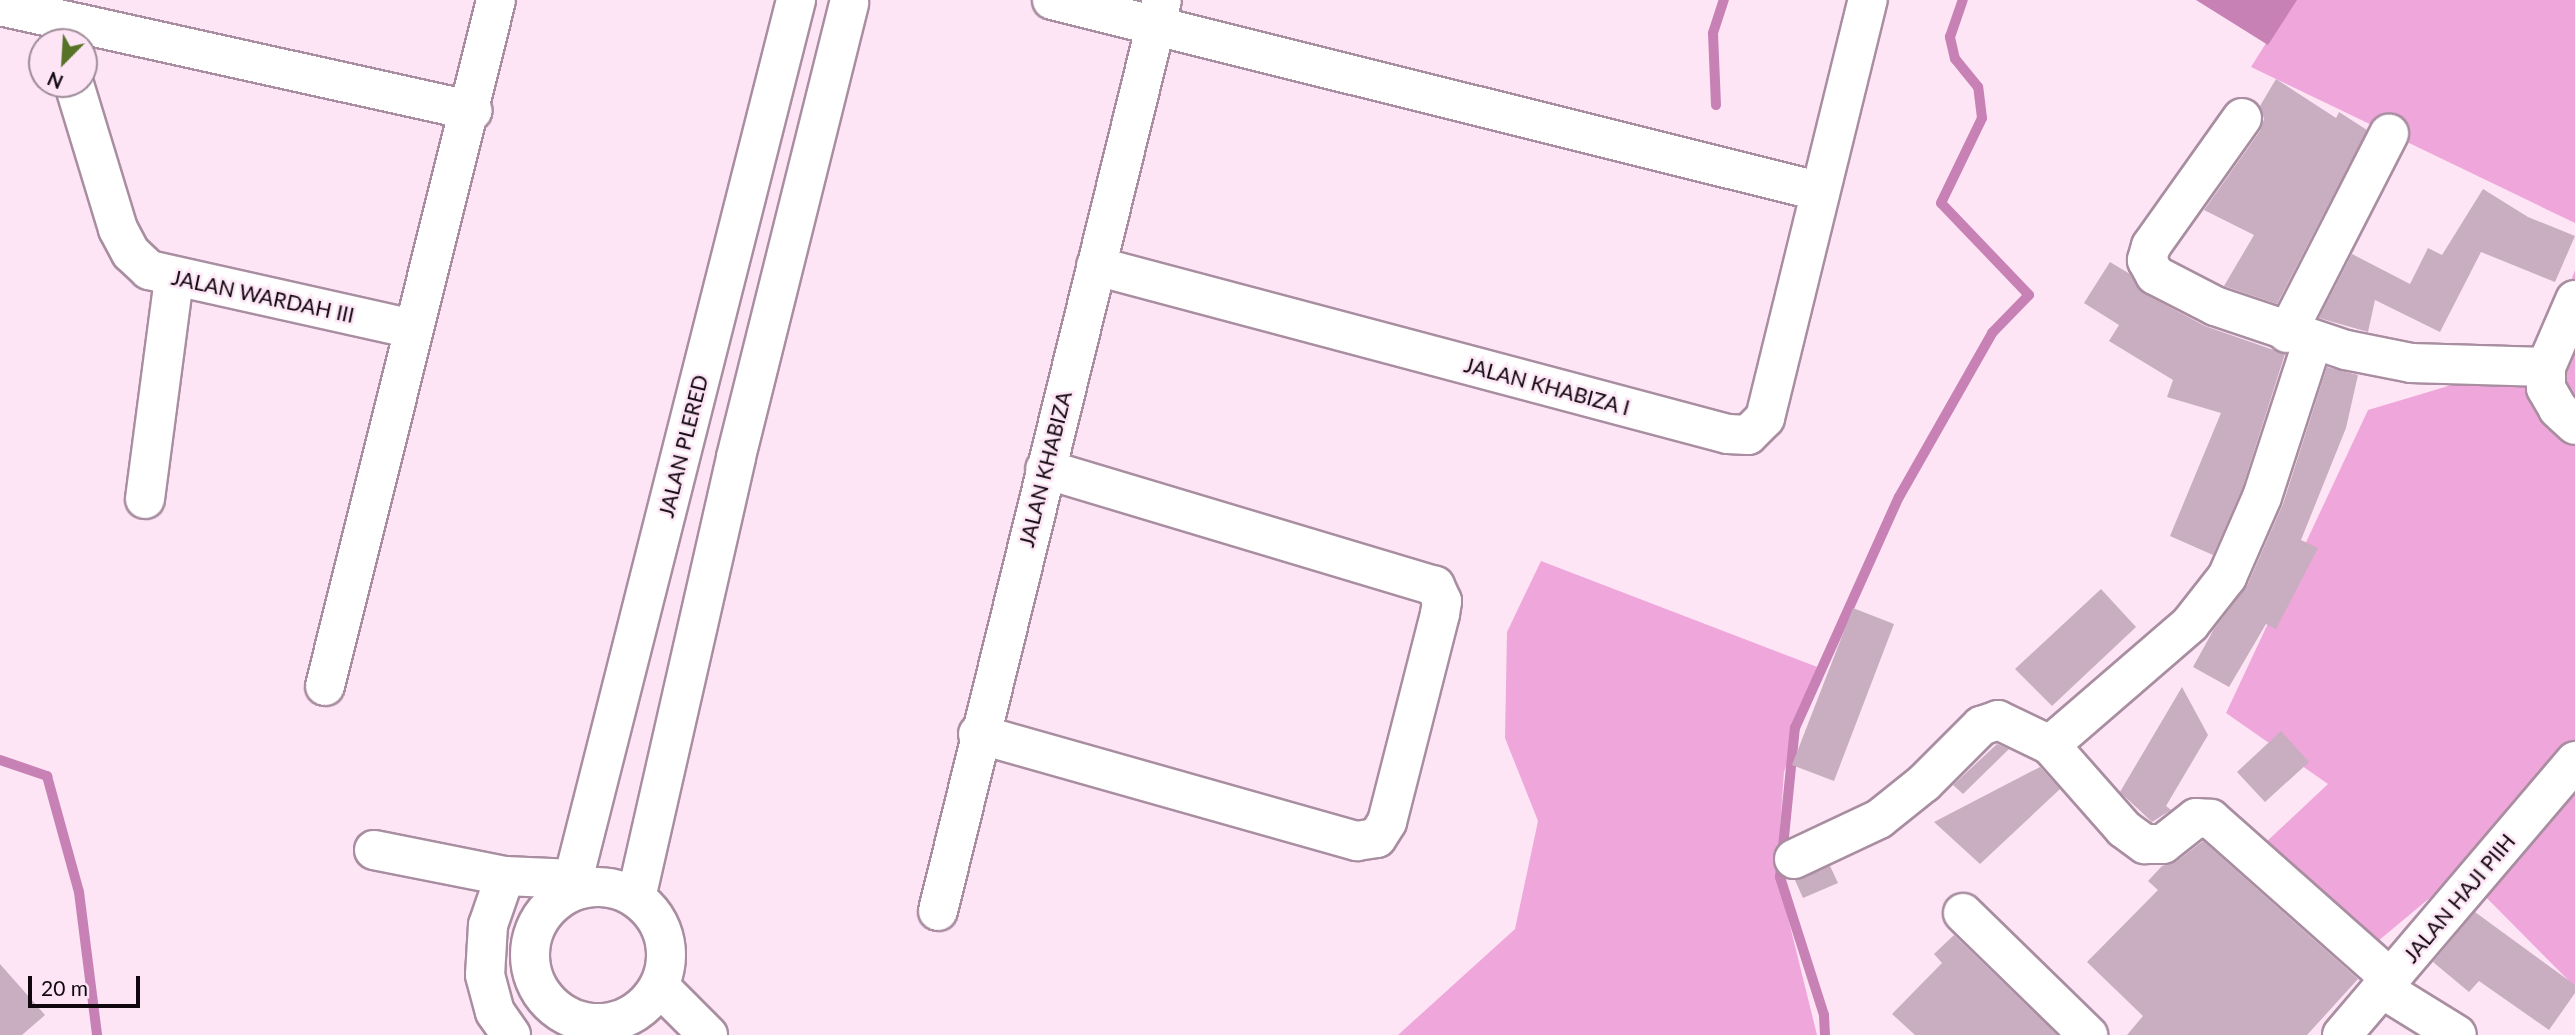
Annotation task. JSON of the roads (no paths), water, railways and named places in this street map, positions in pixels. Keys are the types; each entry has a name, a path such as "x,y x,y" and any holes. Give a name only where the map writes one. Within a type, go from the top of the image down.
{"street":[{"path":"325,687 413,329 472,111 496,0"},
{"name":"JALAN PLERED","path":"572,886 796,0"},
{"path":"1052,0 1158,14 1818,191 1868,0"},
{"path":"636,898 840,1"},
{"path":"0,6 52,28"},
{"name":"JALAN KHABIZA","path":"938,911 978,734 1158,14"},
{"path":"98,39 472,111"},
{"name":"JALAN WARDAH III","path":"78,98 118,229 131,253 149,270 174,278 413,329"},
{"path":"2242,118 2151,246 2148,268 2215,306 2300,336 2411,363 2546,368"},
{"path":"2050,746 2190,624 2227,577 2262,497 2300,336 2389,135"},
{"name":"JALAN KHABIZA I","path":"1096,266 1728,434 1748,435 1765,418 1818,191"},
{"path":"145,499 174,278"},
{"path":"2575,300 2546,368 2546,388 2558,409 2575,425"},
{"path":"683,446 736,457"},
{"path":"978,734 1357,841 1369,841 1383,832 1404,757 1440,614 1442,601 1435,586 1045,469"},
{"path":"1794,859 1879,819 1924,783 1981,726 1998,720 2010,723 2050,746 2124,829 2145,844 2162,844 2196,818 2211,818 2386,983 2457,1035"},
{"name":"JALAN HAJI PIIH","path":"2345,1034 2575,761"},
{"path":"374,850 505,876 572,886 615,888 636,898 654,915 665,938 667,963 660,987 625,1028 574,1028 536,985 529,959 533,931 548,908 572,886"},
{"path":"505,876 488,925 485,975 495,1012 511,1035"},
{"path":"1963,912 2088,1035"},
{"path":"660,987 708,1035"}],"waterway":[{"path":"1716,105 1713,33 1724,0"},
{"path":"1825,1035 1824,1015 1780,877 1795,728 1899,497 1992,333 2029,295 1941,203 1982,118 1978,87 1955,59 1950,37 1963,0"},
{"path":"0,760 47,776 79,892 97,1035"}]}
